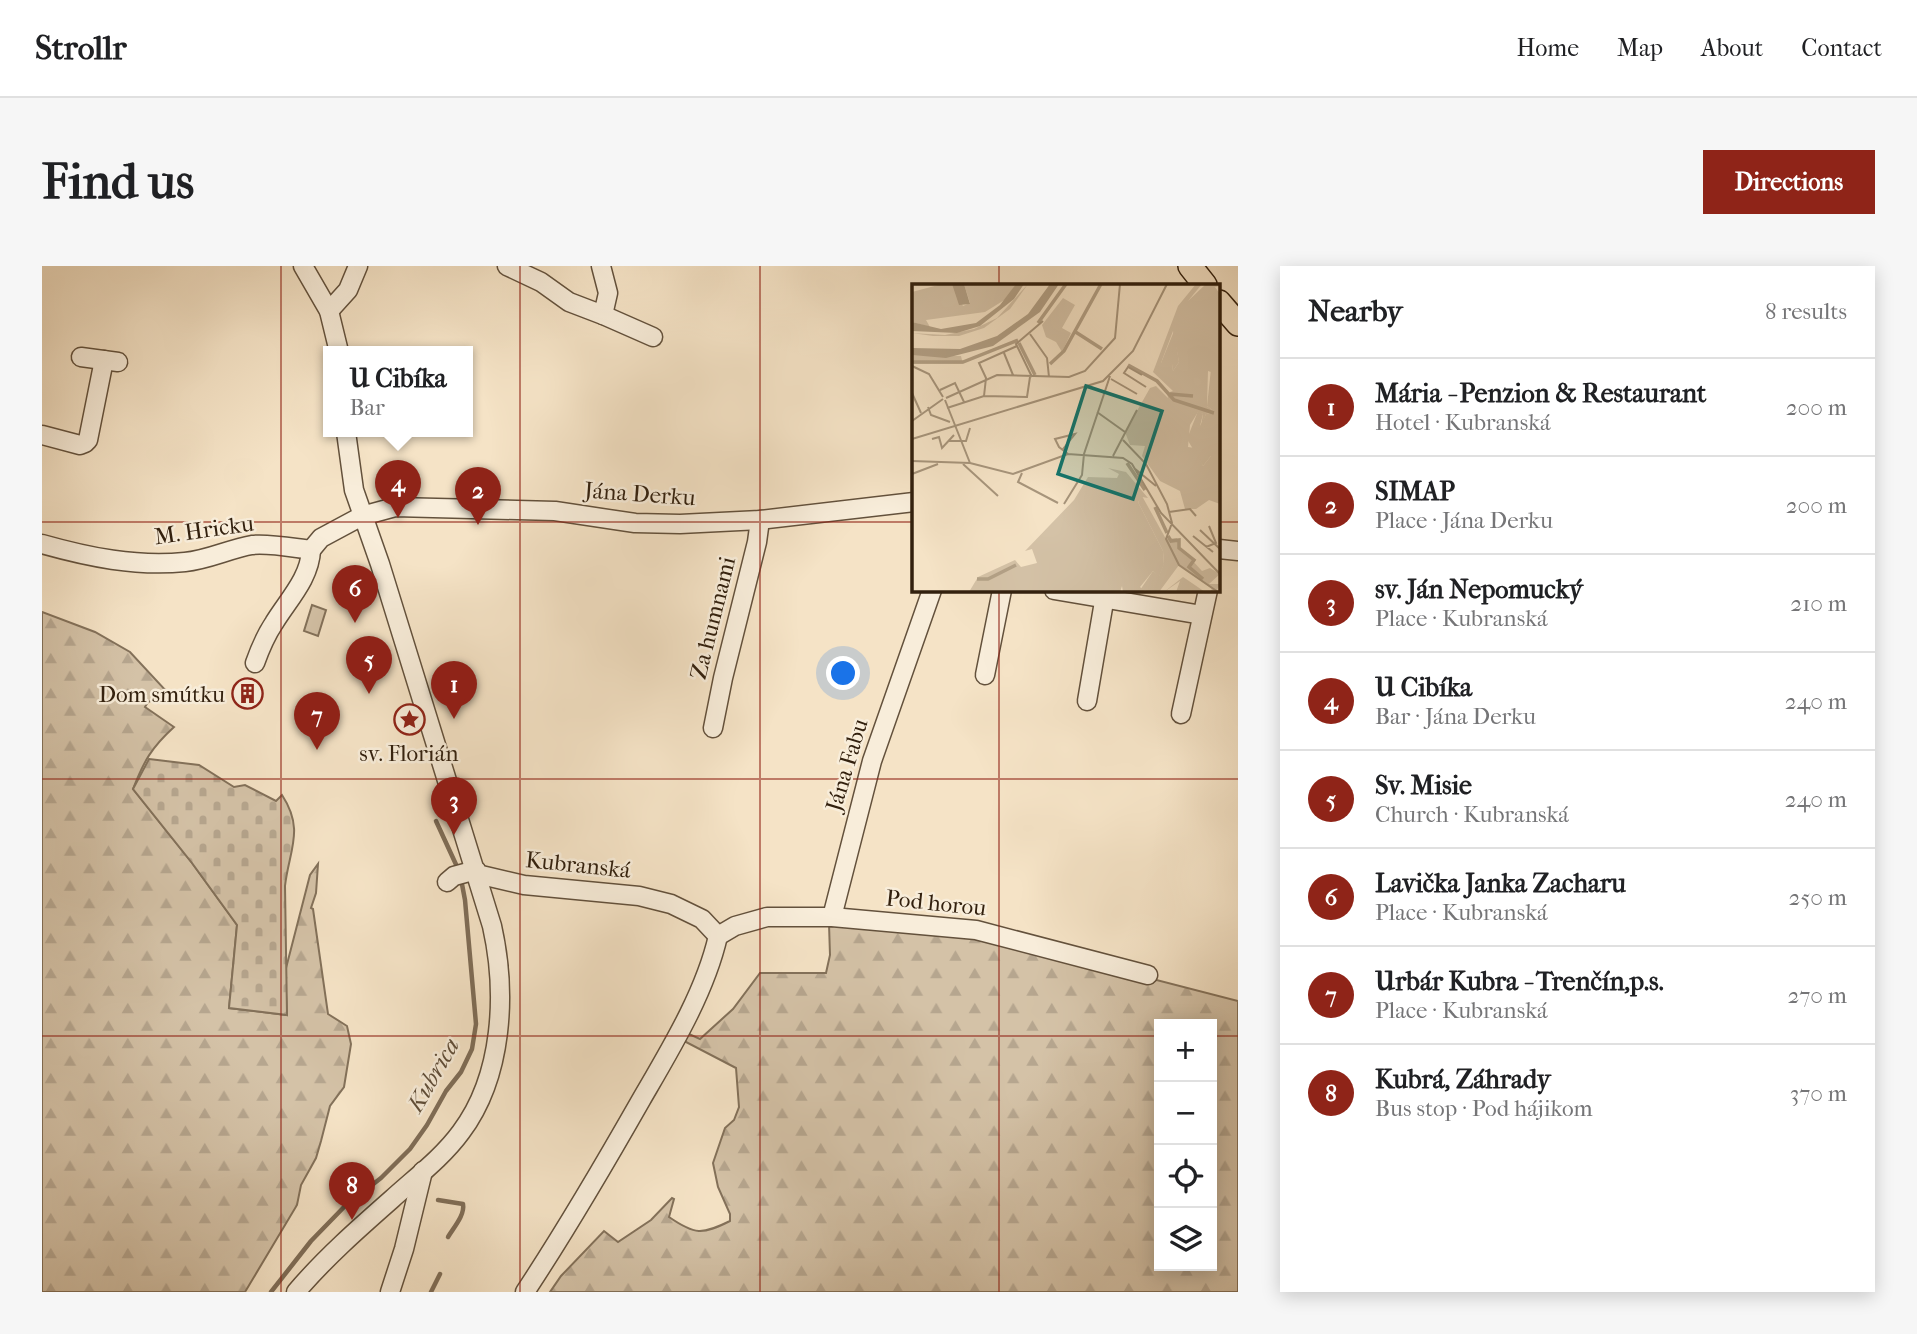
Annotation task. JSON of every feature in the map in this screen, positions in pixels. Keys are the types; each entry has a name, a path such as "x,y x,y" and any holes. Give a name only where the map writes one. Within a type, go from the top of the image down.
{"main road":[{"path":"1189,266 1204,284"},
{"path":"1220,303 1238,324"}],"street":[{"path":"303,266 329,311 338,346"},
{"path":"329,311 348,290 358,266"},
{"path":"508,266 541,282 569,302 653,337"},
{"path":"601,266 608,293 603,315"},
{"path":"42,435 80,445 88,440 111,361 81,357"},
{"path":"296,1292 460,1134 472,1116 493,1061 501,1006 500,971 492,926 464,875 424,712 380,564 354,490 347,437"},
{"name":"Jána Derku","path":"362,516 395,507 408,507 555,511 635,523 680,524 760,520 912,502"},
{"path":"255,663 273,624 298,589 310,560 311,550 321,538 362,516"},
{"name":"Za humnami","path":"713,729 760,520"},
{"name":"M. Hricku","path":"42,544 103,559 168,563 188,562 254,545 311,550"},
{"path":"1220,549 1238,551"},
{"name":"Jána Fabu","path":"832,917 872,761 931,592"},
{"path":"985,676 1002,592"},
{"path":"1080,592 1105,594 1202,615"},
{"path":"1181,713 1208,592"},
{"path":"1087,701 1105,594"},
{"name":"Kubranská","path":"464,875 524,886 639,897 671,904 702,919 718,936"},
{"name":"Pod horou","path":"718,936 735,926 767,917 832,917 976,930 1148,975"},
{"path":"525,1292 662,1063 697,996 715,951 718,936"},
{"path":"390,1292 404,1249 423,1171"}],"green space":[{"path":"312,605 326,610 318,636 304,631"},
{"path":"42,612 95,632 130,652 169,694 148,702 145,707 174,727 149,755 133,789 237,925 229,1008 287,1015 285,972 310,875 318,864 316,893 311,908 328,1014 347,1026 351,1044 344,1087 330,1106 316,1158 301,1185 297,1205 245,1292 42,1292"},
{"path":"149,759 199,765 234,787 245,785 276,801 282,795 289,807 293,819 294,840 285,886 287,1015 229,1008 237,925 133,789"},
{"path":"829,924 990,937 1238,1001 1238,1292 550,1292 561,1276 604,1231 618,1242 651,1220 672,1198 674,1199 669,1217 692,1230 705,1231 730,1221 713,1163 725,1128 734,1120 739,1107 736,1068 684,1041 687,1033 700,1039 733,1009 760,973 826,973 830,955"}],"waterway":[{"name":"Kubrica","path":"436,821 459,871"},
{"name":"Kubrica","path":"271,1292 311,1241 345,1206 381,1178 410,1149 461,1072 472,1049 476,1024 461,879"},
{"path":"438,1200 463,1204 461,1217 448,1237"},
{"path":"431,1292 440,1274"}],"place":[{"name":"U Cibíka","path":"398,518"},
{"name":"SIMAP","path":"478,525"},
{"name":"Lavička Janka Zacharu","path":"355,623"},
{"name":"Dom smútku","path":"248,694"},
{"name":"Sv. Misie","path":"369,694"},
{"name":"sv. Florián","path":"409,719"},
{"name":"Mária - Penzion & Restaurant","path":"454,719"},
{"name":"Urbár Kubra - Trenčín,p.s.","path":"317,750"},
{"name":"sv. Ján Nepomucký","path":"454,835"},
{"name":"Kubrá, Záhrady","path":"352,1220"}]}
